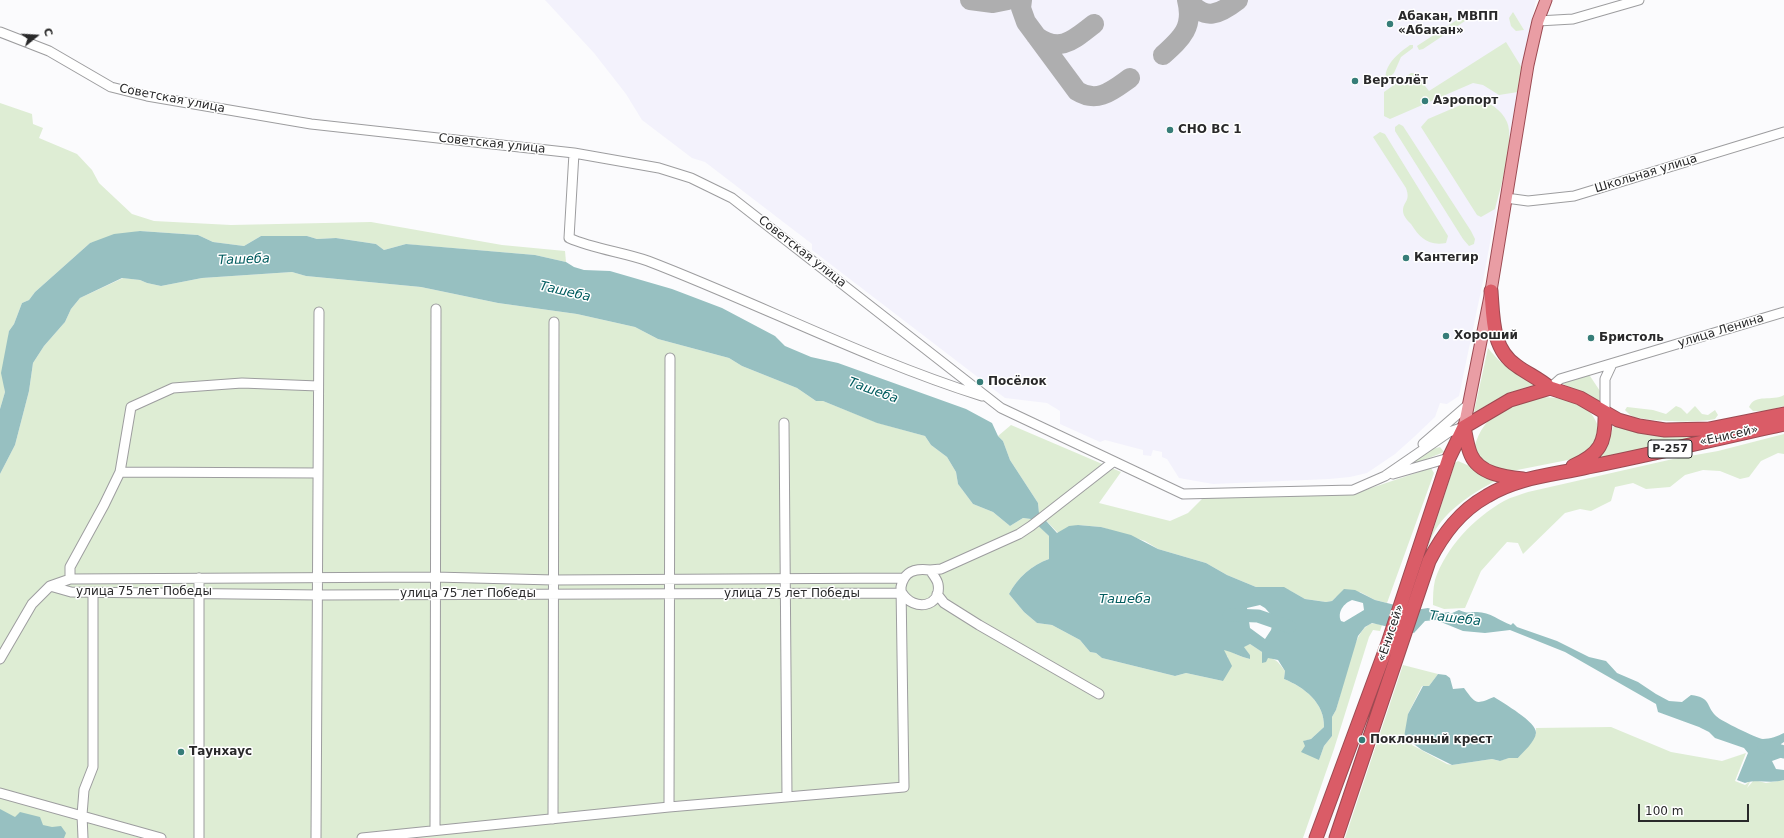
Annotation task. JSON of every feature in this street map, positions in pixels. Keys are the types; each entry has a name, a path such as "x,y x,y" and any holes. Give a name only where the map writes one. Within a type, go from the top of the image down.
{"highway":[{"path":"1491,291 1495,331 1504,354 1518,367 1539,378 1550,388"},
{"path":"1464,427 1510,400 1550,388"},
{"name":"«Енисей»","path":"1550,388 1580,398 1618,420 1639,426 1665,430 1709,429 1784,414"},
{"name":"«Енисей»","path":"1556,473 1580,463 1596,452 1604,440 1605,413"},
{"name":"«Енисей»","path":"1414,586 1450,528 1472,505 1487,495 1525,479 1784,424"},
{"name":"«Енисей»","path":"1336,838 1394,645 1414,586 1449,458 1464,427"},
{"name":"«Енисей»","path":"1464,427 1470,454 1475,463 1484,469 1500,475 1525,479"},
{"name":"«Енисей»","path":"1316,838 1394,645"}],"main road":[{"path":"1464,427 1491,291 1528,65 1538,20 1546,0"}],"street":[{"path":"1538,20 1573,19 1639,0"},
{"name":"Советская улица","path":"0,32 48,51 111,86 147,96 311,124 574,153 659,168 691,178 732,198 939,358 987,397"},
{"name":"Школьная улица","path":"1506,198 1528,201 1574,196 1784,132"},
{"path":"574,153 569,238 646,261 816,330 929,379 987,397 1018,417 1183,494 1353,490 1385,476 1449,458"},
{"path":"435,830 434,577 436,309"},
{"path":"316,838 319,595 319,312"},
{"name":"улица Ленина","path":"1550,388 1560,379 1784,312"},
{"path":"553,819 554,322"},
{"path":"669,807 668,595 670,358"},
{"path":"1605,413 1605,379 1612,364"},
{"path":"70,579 70,567 104,506 120,472 131,407 173,388 242,383 318,386"},
{"path":"1385,476 1468,405"},
{"path":"784,423 787,797"},
{"path":"1385,476 1449,432 1464,427"},
{"path":"938,582 949,571 1032,526 1113,462"},
{"path":"120,472 318,473"},
{"path":"362,838 669,807 904,787 902,593 904,578 914,569 941,569 1019,534"},
{"path":"902,593 910,603 922,605 928,604 937,594 938,582 930,570"},
{"name":"улица 75 лет Победы","path":"50,586 70,579 136,578 434,577 554,580 785,577 904,578"},
{"path":"136,578 136,593"},
{"path":"199,578 199,838"},
{"path":"0,659 32,604 50,586"},
{"name":"улица 75 лет Победы","path":"50,586 71,592 93,593 199,592 319,595 902,593"},
{"path":"83,838 82,815 84,790 93,767 93,593"},
{"path":"937,594 944,603 979,625 1099,694"},
{"path":"0,793 161,838"}],"shaded area":[{"path":"545,0 1536,0 1483,281 1459,396 1447,404 1440,403 1435,417 1395,454 1367,473 1350,477 1329,479 1213,484 1179,478 1167,459 1162,457 1162,452 1153,450 1151,456 1143,455 1143,450 1105,440 1100,442 1060,424 1060,411 1047,403 1005,398 812,250 812,244 705,162 692,158 642,120 626,94 594,53"}],"green space":[{"path":"1469,12 1473,12 1474,15 1423,49 1419,50 1417,46"},
{"path":"1513,12 1524,30 1516,31 1511,26 1509,18"},
{"path":"1506,42 1522,68 1518,92 1499,95 1483,85 1473,83 1390,119 1384,116 1384,92 1411,73 1415,73 1429,91"},
{"path":"1410,45 1413,45 1413,48 1401,57 1394,73 1386,80 1387,69 1390,64 1397,55"},
{"path":"1477,98 1490,104 1502,114 1507,122 1509,130 1506,165 1495,209 1481,217 1477,215 1421,127 1428,119"},
{"path":"0,103 32,114 33,124 43,128 39,138 77,154 92,170 99,183 132,214 154,221 231,225 371,222 502,245 565,251 566,262 535,255 406,244 384,250 376,244 336,238 317,239 307,236 261,236 244,246 213,242 198,235 140,231 90,243 35,292 29,300 22,303 14,324 9,331 4,384 5,392 0,409"},
{"path":"1399,124 1403,126 1471,231 1475,239 1474,244 1469,246 1463,239 1395,131 1395,127"},
{"path":"1380,132 1385,134 1448,236 1446,243 1440,244 1425,240 1405,217 1403,208 1408,196 1406,188 1373,137"},
{"path":"292,272 306,276 421,287 498,303 577,314 635,327 658,339 729,358 742,366 797,388 816,401 823,401 878,423 925,436 931,445 947,457 956,472 958,484 973,504 993,512 1010,526 1023,518 1032,519 1049,536 1049,559 1031,568 1021,577 1009,594 1024,612 1037,623 1052,625 1080,640 1090,652 1096,653 1102,658 1175,676 1186,673 1223,681 1228,657 1224,653 1224,649 1250,659 1250,655 1243,646 1250,644 1262,652 1263,656 1274,659 1278,662 1285,671 1284,679 1306,691 1317,703 1321,710 1324,727 1311,739 1304,741 1319,760 1324,746 1332,736 1332,717 1336,710 1348,665 1357,640 1367,626 1371,624 1382,625 1380,631 1373,630 1369,637 1334,749 1303,838 0,838 0,474 15,445 29,391 33,363 44,346 65,322 71,309 80,298 123,278 140,280 161,286 202,278"},
{"path":"1488,348 1510,370 1539,383 1512,392 1474,412"},
{"path":"1588,373 1602,394 1603,404 1559,382"},
{"path":"1784,395 1784,406 1766,411 1753,411 1749,407 1755,400 1774,398"},
{"path":"1542,397 1569,400 1584,407 1590,413 1599,429 1592,450 1573,459 1512,471 1502,470 1482,462 1474,448 1484,426 1491,418 1508,407"},
{"path":"1676,406 1681,408 1687,414 1695,406 1702,414 1708,415 1715,410 1718,415 1715,419 1708,420 1661,421 1632,416 1625,410 1627,407 1653,410 1666,414"},
{"path":"1011,425 1121,472 1099,503 1170,521 1188,513 1206,495 1337,495 1365,490 1431,468 1434,473 1387,603 1375,600 1360,592 1336,597 1332,601 1326,602 1305,599 1289,590 1256,587 1227,575 1206,563 1158,549 1145,541 1101,527 1078,525 1058,533 1039,513 1038,503 1010,460 1003,441 998,436"},
{"path":"1614,425 1739,430 1588,463 1606,447"},
{"path":"1784,434 1784,454 1778,453 1761,461 1749,477 1740,479 1720,471 1703,470 1685,475 1670,487 1646,489 1633,483 1615,487 1611,501 1591,511 1580,509 1565,513 1523,554 1518,543 1507,542 1481,571 1465,608 1444,609 1433,605 1433,589 1435,580 1446,556 1462,534 1482,516 1507,500 1528,492 1673,459 1718,451"},
{"path":"1440,447 1444,452 1414,464 1414,462 1428,450"},
{"path":"1458,461 1499,479 1464,500 1442,521 1430,541 1423,561 1455,463"},
{"path":"1403,665 1438,674 1429,686 1422,686 1408,714 1412,745 1447,764 1452,765 1492,759 1499,761 1509,758 1518,758 1536,734 1536,728 1611,727 1671,752 1722,761 1746,753 1735,781 1745,785 1751,780 1747,788 1754,780 1766,783 1784,780 1784,838 1345,838"}],"water":[{"name":"Ташеба","path":"140,231 198,235 213,242 244,246 261,236 307,236 317,239 336,238 376,244 384,250 406,244 535,255 566,262 574,267 584,270 610,271 672,289 722,308 775,336 785,346 811,357 838,363 966,409 992,423 998,436 1003,441 1010,460 1038,503 1039,513 1057,533 1069,526 1078,525 1101,527 1131,535 1158,549 1206,563 1227,575 1256,587 1284,587 1305,599 1326,602 1332,601 1344,589 1355,590 1375,600 1415,610 1428,608 1442,613 1449,612 1450,614 1459,610 1486,613 1511,625 1513,623 1517,627 1557,641 1589,657 1606,661 1617,673 1638,682 1669,701 1682,702 1691,695 1698,696 1707,702 1716,716 1753,736 1766,739 1784,733 1784,742 1781,744 1780,748 1783,757 1772,761 1776,769 1784,770 1784,780 1774,782 1755,781 1745,783 1737,780 1748,753 1744,748 1715,738 1709,732 1699,727 1658,712 1656,704 1565,652 1510,630 1485,633 1463,631 1436,620 1425,621 1414,633 1372,623 1365,627 1358,636 1336,710 1332,717 1332,736 1324,746 1319,760 1301,752 1305,746 1303,741 1311,739 1324,727 1321,710 1317,703 1306,691 1284,679 1285,671 1278,660 1268,658 1266,662 1262,663 1262,652 1250,644 1244,647 1250,655 1250,659 1224,650 1232,666 1223,681 1186,673 1175,676 1102,658 1096,653 1090,652 1080,640 1052,625 1037,623 1024,612 1009,594 1021,577 1031,568 1049,559 1049,536 1031,519 1023,518 1010,526 993,512 973,504 958,484 956,472 947,457 931,445 925,436 877,423 823,401 816,401 797,388 742,366 729,358 658,339 635,327 577,314 498,303 421,287 306,276 292,272 202,278 161,286 140,280 122,278 80,298 71,309 65,322 44,346 33,363 29,391 15,445 0,474 0,409 5,392 1,373 9,331 14,324 22,303 29,300 35,292 90,243 114,234","holes":["1352,600 1363,603 1364,610 1344,622 1341,621 1340,614 1342,608 1346,603","1260,605 1265,608 1274,618 1271,630 1265,639 1250,628 1247,608"]},
{"path":"1438,674 1446,675 1450,678 1453,689 1464,688 1476,702 1494,697 1526,718 1535,729 1536,733 1531,743 1518,758 1509,758 1500,761 1492,759 1452,765 1422,750 1404,737 1408,714 1423,686 1429,686"},
{"path":"0,809 15,817 20,812 40,817 43,825 52,827 61,826 66,833 64,838 0,838"}],"waterway":[{"name":"Ташеба","path":"1229,615 1258,616 1290,627"},
{"name":"Ташеба","path":"1764,746 1784,752"}],"taxiway":[{"path":"970,0 993,3 1008,0"},
{"path":"1022,0 1021,8 1026,22 1077,91 1085,95 1099,96 1111,91 1130,78"},
{"path":"1163,55 1176,43 1185,31 1189,18 1187,0"},
{"path":"1188,0 1200,11 1213,14 1225,9 1238,0"},
{"path":"1036,36 1053,44 1060,44 1080,35 1094,24"}],"place":[{"name":"Абакан, МВПП «Абакан»","path":"1390,24"},
{"name":"Вертолёт","path":"1355,81"},
{"name":"Аэропорт","path":"1425,101"},
{"name":"СНО ВС 1","path":"1170,130"},
{"name":"Кантегир","path":"1406,258"},
{"name":"Хороший","path":"1446,336"},
{"name":"Бристоль","path":"1591,338"},
{"name":"Посёлок","path":"980,382"},
{"name":"Поклонный крест","path":"1362,740"},
{"name":"Таунхаус","path":"181,752"}]}
